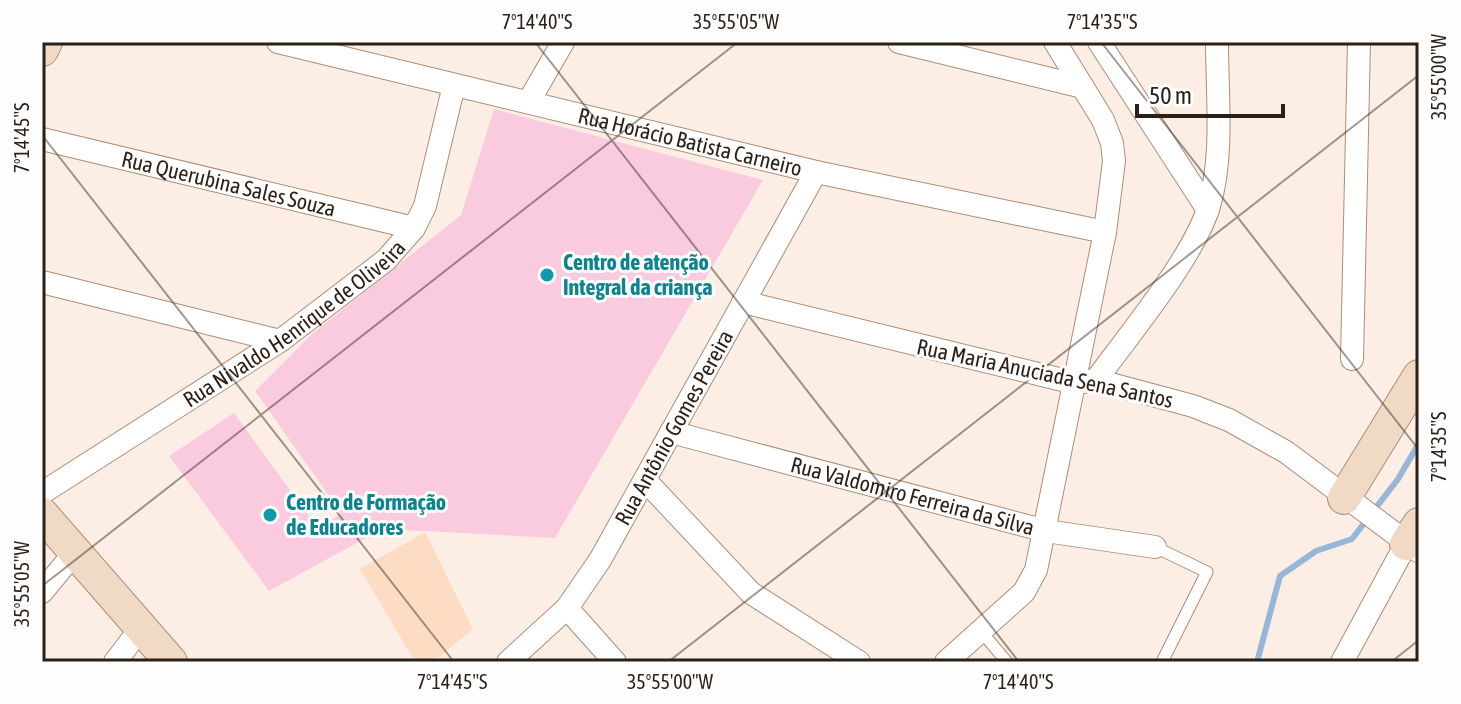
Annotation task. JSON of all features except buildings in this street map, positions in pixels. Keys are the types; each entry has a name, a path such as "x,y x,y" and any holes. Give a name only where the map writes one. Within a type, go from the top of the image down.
{"main road":[{"path":"42,50 46,42"},
{"path":"1348,501 1419,376"},
{"path":"42,514 171,662"}],"street":[{"name":"Rua Horácio Batista Carneiro","path":"278,42 816,172 1105,232"},
{"path":"529,101 563,42"},
{"path":"899,42 1083,87"},
{"path":"946,662 1024,592 1036,570 1085,382 1114,161 1112,143 1055,42"},
{"path":"1099,42 1208,210"},
{"path":"1085,382 1151,304 1208,210 1217,153 1217,42"},
{"path":"1352,359 1359,42"},
{"name":"Rua Nivaldo Henrique de Oliveira","path":"42,493 280,341 386,260 414,228 425,206 454,85"},
{"name":"Rua Querubina Sales Souza","path":"42,139 414,228"},
{"name":"Rua Antônio Gomes Pereira","path":"508,662 567,608 645,480 816,172"},
{"path":"42,282 280,341"},
{"name":"Rua Maria Anuciada Sena Santos","path":"743,302 1193,406 1229,420 1286,452 1348,501 1408,538"},
{"name":"Rua Valdomiro Ferreira da Silva","path":"671,432 1046,531 1155,547"},
{"path":"645,480 751,593 859,662"},
{"path":"1342,662 1408,538"},
{"path":"42,592 75,552"},
{"path":"567,608 615,662"},
{"path":"115,662 141,628"}],"lane":[{"path":"1155,547 1207,572 1162,662"},
{"path":"980,630 1007,662"}],"shaded area":[{"path":"425,532 473,629 433,662 415,662 360,569"}],"waterway":[{"path":"1257,662 1280,576 1316,551 1352,539 1398,479 1419,443"}],"place":[{"name":"Centro de atenção Integral da criança","path":"547,275"},
{"name":"Centro de Formação de Educadores","path":"270,515"}]}
